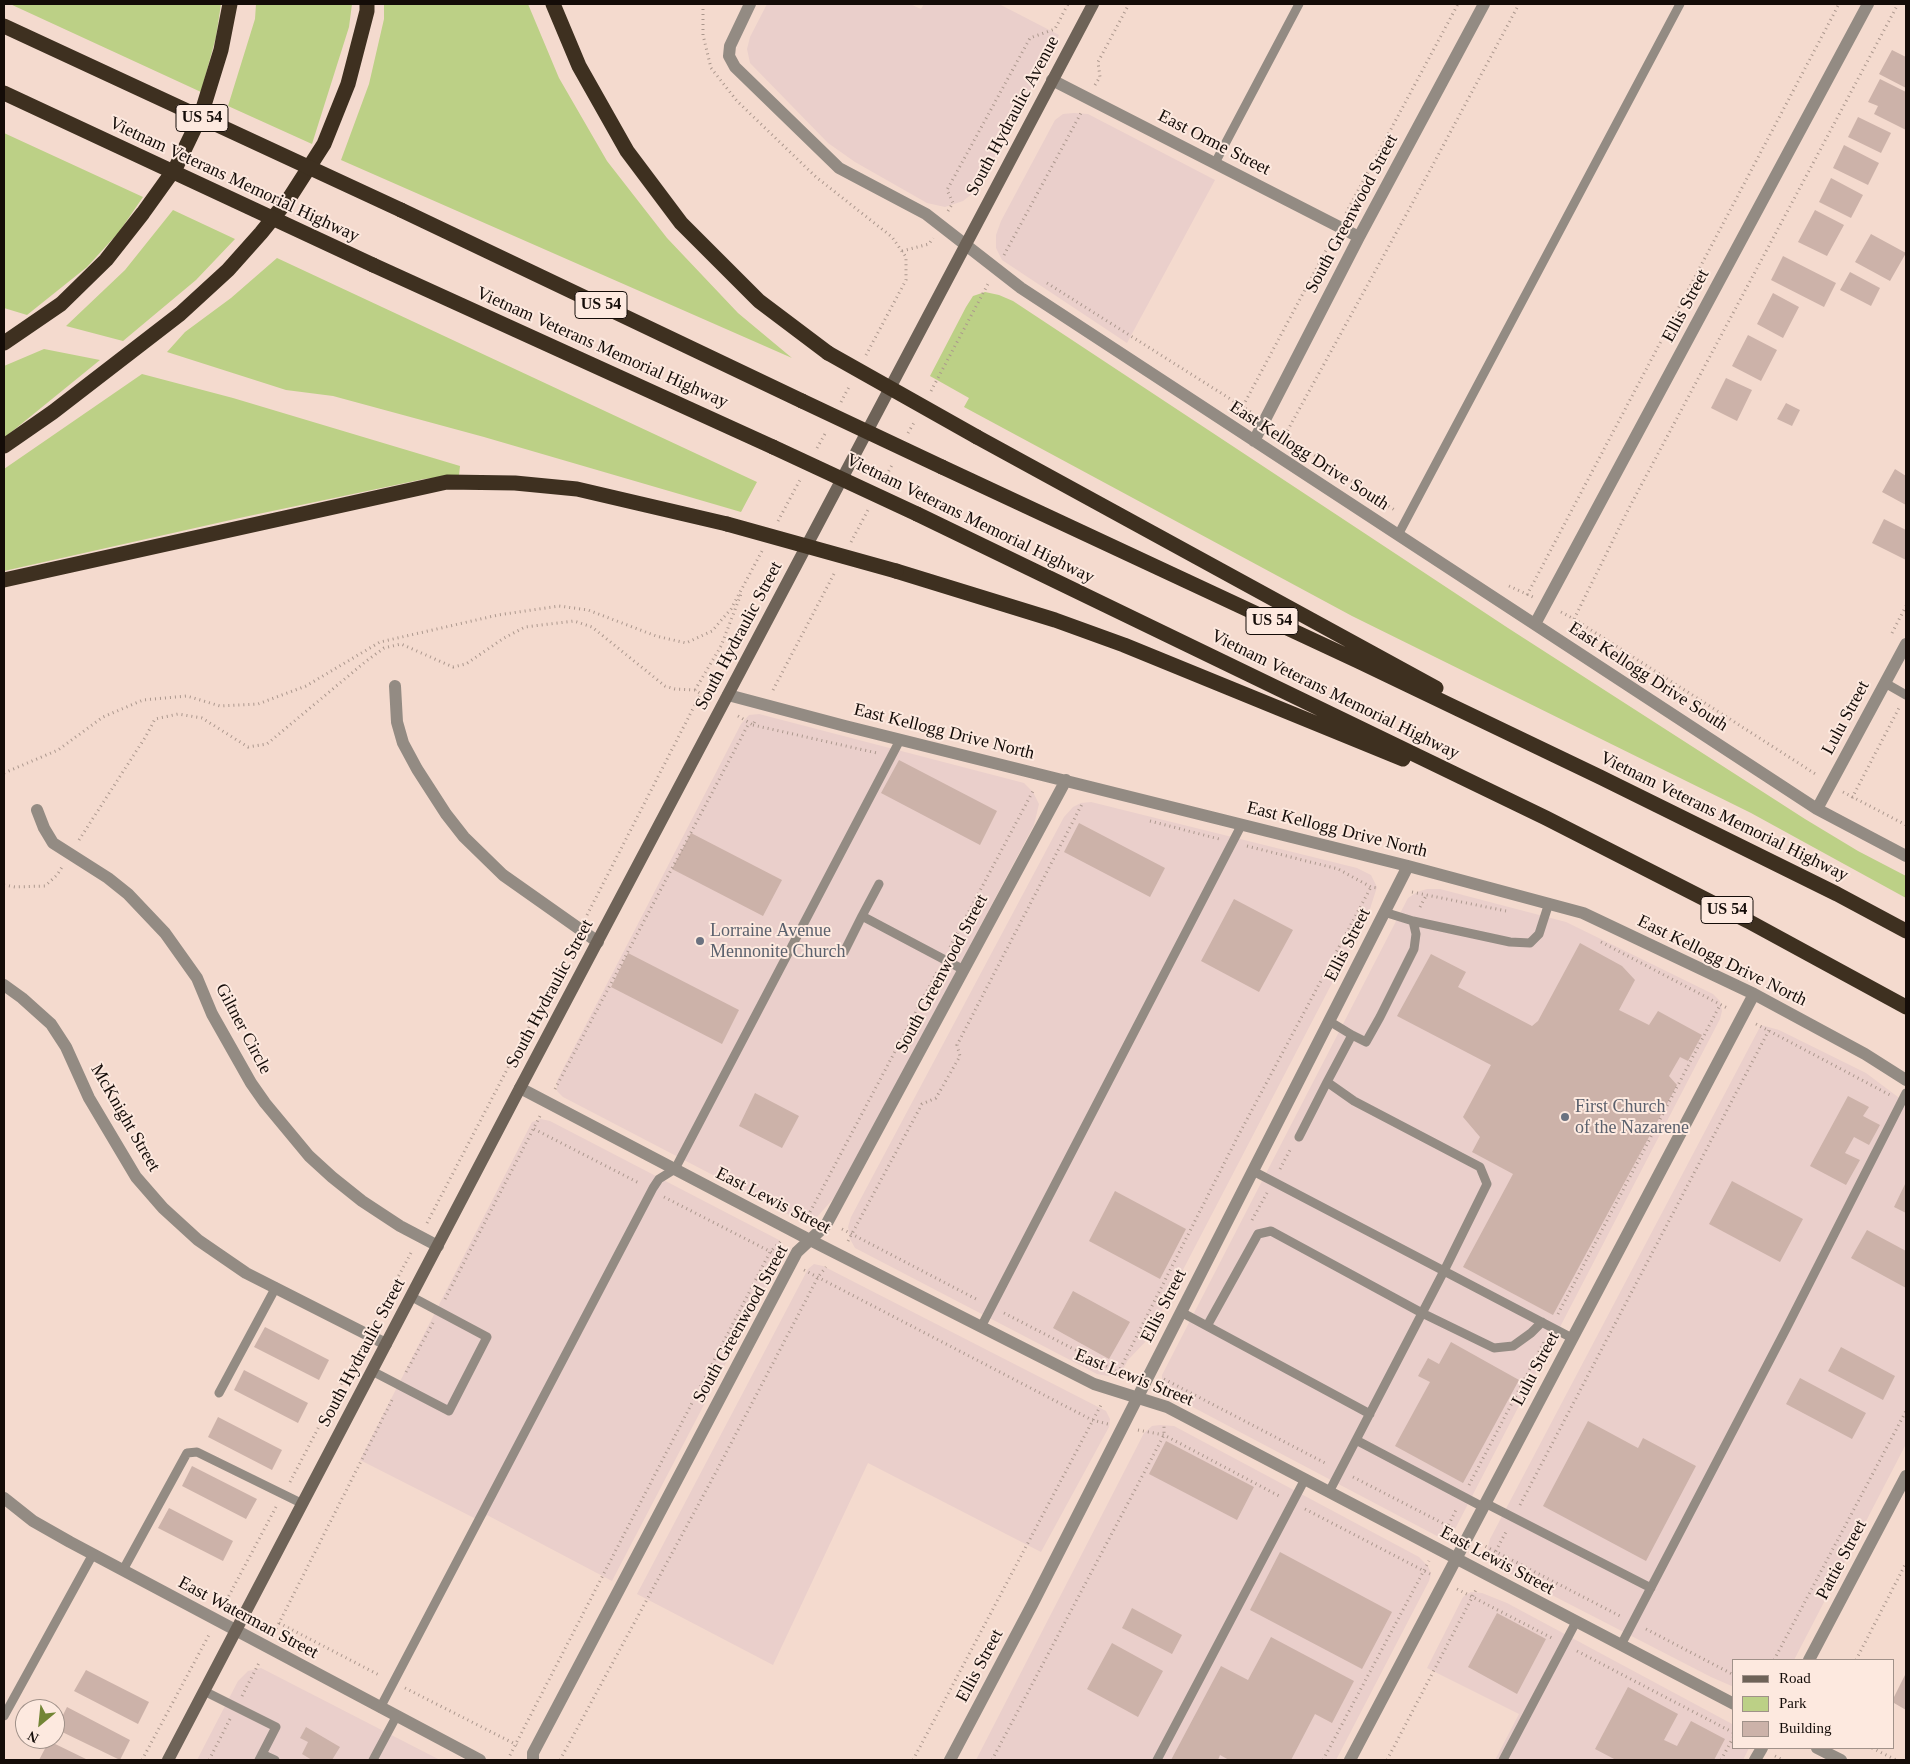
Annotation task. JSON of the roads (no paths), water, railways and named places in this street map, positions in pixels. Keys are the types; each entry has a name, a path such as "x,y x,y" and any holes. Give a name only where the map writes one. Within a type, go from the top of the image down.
{"highway":[{"path":"4,343 61,304 106,260 144,213 176,167 201,115 221,50 230,4"},
{"path":"4,446 52,412 180,314 228,270 290,197 324,144 348,84 368,4"},
{"path":"553,4 579,66 627,151 681,224 759,301 828,353 977,437 1600,777"},
{"name":"Vietnam Veterans Memorial Highway","path":"4,26 401,210 942,467 1360,662 1600,777 1837,894 1906,931"},
{"name":"Vietnam Veterans Memorial Highway","path":"4,93 373,265 773,446 917,514 1546,818 1748,921 1906,1007"},
{"path":"4,580 448,482 515,483 577,489 727,524 896,571 1055,620 1124,644 1546,818"}],"street":[{"name":"East Kellogg Drive South","path":"750,4 730,46 730,56 735,68 839,168 926,214 1021,288 1817,809 1906,856"},
{"name":"South Hydraulic Avenue","path":"965,245 1093,4"},
{"name":"South Greenwood Street","path":"1254,441 1358,238 1484,4"},
{"name":"Ellis Street","path":"1535,624 1868,4"},
{"name":"East Orme Street","path":"1052,80 1358,238"},
{"name":"South Hydraulic Street","path":"171,1759 204,1691 520,1088 965,245"},
{"name":"Lulu Street","path":"1817,809 1906,644"},
{"path":"395,686 397,722 404,743 436,799 464,837 503,875 598,942"},
{"name":"East Kellogg Drive North","path":"728,695 900,740 1408,866 1583,913 1754,994 1865,1054 1906,1080"},
{"name":"South Greenwood Street","path":"533,1757 794,1258 826,1225 1066,780"},
{"name":"Giltner Circle","path":"38,810 44,828 53,843 108,878 128,894 165,933 196,978 212,1014 251,1083 309,1156 362,1201 400,1226 438,1246"},
{"name":"Ellis Street","path":"950,1760 1032,1605 1408,866"},
{"name":"McKnight Street","path":"4,985 51,1024 66,1047 89,1098 136,1177 163,1208 198,1240 246,1273 386,1344"},
{"name":"Lulu Street","path":"1350,1760 1754,994"},
{"name":"East Lewis Street","path":"520,1088 837,1254 1094,1384 1167,1407 1732,1703"},
{"name":"Pattie Street","path":"1810,1659 1906,1476"},
{"name":"East Waterman Street","path":"4,1498 33,1521 396,1717 480,1760"},
{"path":"1819,1749 1841,1760"}],"lane":[{"path":"1214,163 1299,4"},
{"path":"1398,535 1680,4"},
{"path":"1885,683 1906,695"},
{"path":"380,1708 653,1188 659,1179 675,1169 900,740"},
{"path":"981,1327 1242,824"},
{"path":"844,952 879,884"},
{"path":"1384,912 1413,921 1510,942 1530,943 1540,934 1549,903"},
{"path":"862,916 964,970"},
{"path":"1329,1021 1366,1042 1414,949 1416,934 1413,921"},
{"path":"1298,1137 1352,1035"},
{"path":"1327,1082 1354,1101 1480,1167 1487,1184 1329,1492"},
{"path":"1621,1645 1786,1329 1906,1093"},
{"path":"1253,1171 1572,1338"},
{"path":"1207,1326 1258,1234 1271,1232 1422,1313 1494,1348 1513,1346 1542,1322"},
{"path":"219,1393 276,1288"},
{"path":"372,1371 450,1411 487,1337 412,1297"},
{"path":"1181,1312 1370,1414"},
{"path":"1356,1440 1463,1497 1514,1517 1651,1588"},
{"path":"123,1570 187,1453 197,1452 303,1504"},
{"path":"1157,1760 1304,1479"},
{"path":"4,1716 93,1554"},
{"path":"1503,1760 1576,1622"},
{"path":"204,1691 276,1727 261,1757 275,1760"},
{"path":"373,1760 396,1717"}],"place":[{"name":"Lorraine Avenue Mennonite Church","path":"700,941"},
{"name":"First Church of the Nazarene","path":"1565,1117"}]}
